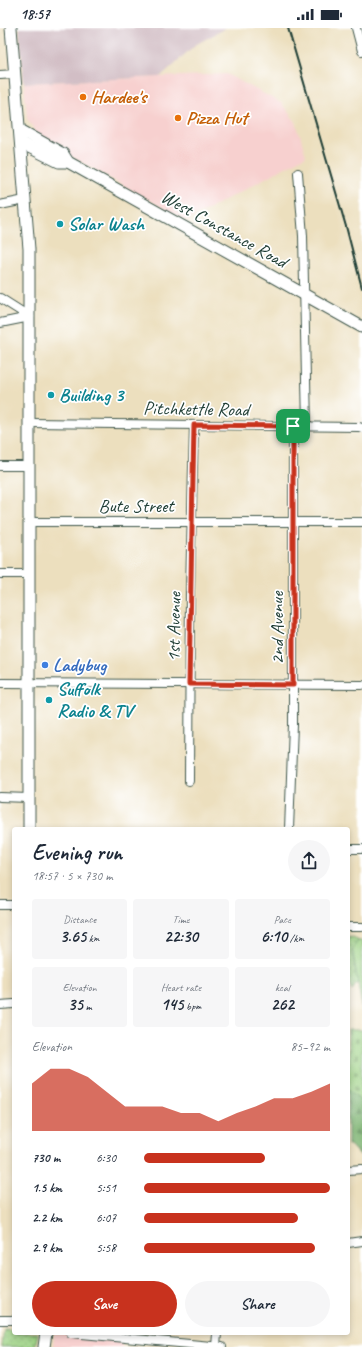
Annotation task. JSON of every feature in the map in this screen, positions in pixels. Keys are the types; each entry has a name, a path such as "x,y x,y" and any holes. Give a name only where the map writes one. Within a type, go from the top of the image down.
{"main road":[{"path":"10,28 20,130 29,249 29,827"},
{"name":"West Constance Road","path":"20,130 63,154 68,162 362,327"},
{"name":"West Constance Road","path":"21,143 59,162 68,162"},
{"path":"44,1347 46,1335"}],"street":[{"path":"356,28 362,51"},
{"path":"0,75 15,74"},
{"path":"298,173 303,236 306,426"},
{"path":"0,205 25,200"},
{"path":"0,298 30,317"},
{"path":"0,323 30,317"},
{"name":"Pitchkettle Road","path":"30,423 362,428"},
{"name":"1st Avenue","path":"188,781 191,522 194,425"},
{"name":"2nd Avenue","path":"289,827 293,726 293,426"},
{"path":"0,466 30,466"},
{"name":"Bute Street","path":"29,522 362,522"},
{"path":"0,574 29,574"},
{"path":"0,683 362,685"},
{"path":"0,797 29,798"},
{"path":"350,849 362,849"},
{"path":"0,905 12,905"},
{"path":"350,927 362,927"},
{"path":"0,1005 12,1004"},
{"path":"350,1170 362,1169"},
{"path":"350,1242 362,1241"},
{"path":"0,1320 12,1320"},
{"path":"92,1335 218,1347 217,1335"}],"shaded area":[{"path":"19,28 226,28 195,45 160,77 24,83"},
{"path":"227,74 281,103 296,122 306,156 186,221 40,139 27,118 24,83"},
{"path":"54,1335 122,1341 122,1347 53,1347"}],"green space":[{"path":"350,937 358,939 352,950 358,983 354,985 352,990 350,985"},
{"path":"358,941 362,941 362,1007 352,949"},
{"path":"350,1030 362,1030 362,1102 350,1090"},
{"path":"350,1074 362,1089 362,1158 350,1145"},
{"path":"4,1329 12,1330 12,1335 38,1335 35,1347 2,1347"}],"railway":[{"path":"288,28 347,230 362,288"}],"place":[{"name":"Hardee's","path":"83,97"},
{"name":"Pizza Hut","path":"178,118"},
{"name":"Solar Wash","path":"60,224"},
{"name":"Building 3","path":"51,395"},
{"name":"Ladybug","path":"45,665"},
{"name":"Suffolk Radio & TV","path":"49,700"}],"route":[{"path":"194,425 293,426 293,685 189,684 194,425"}]}
